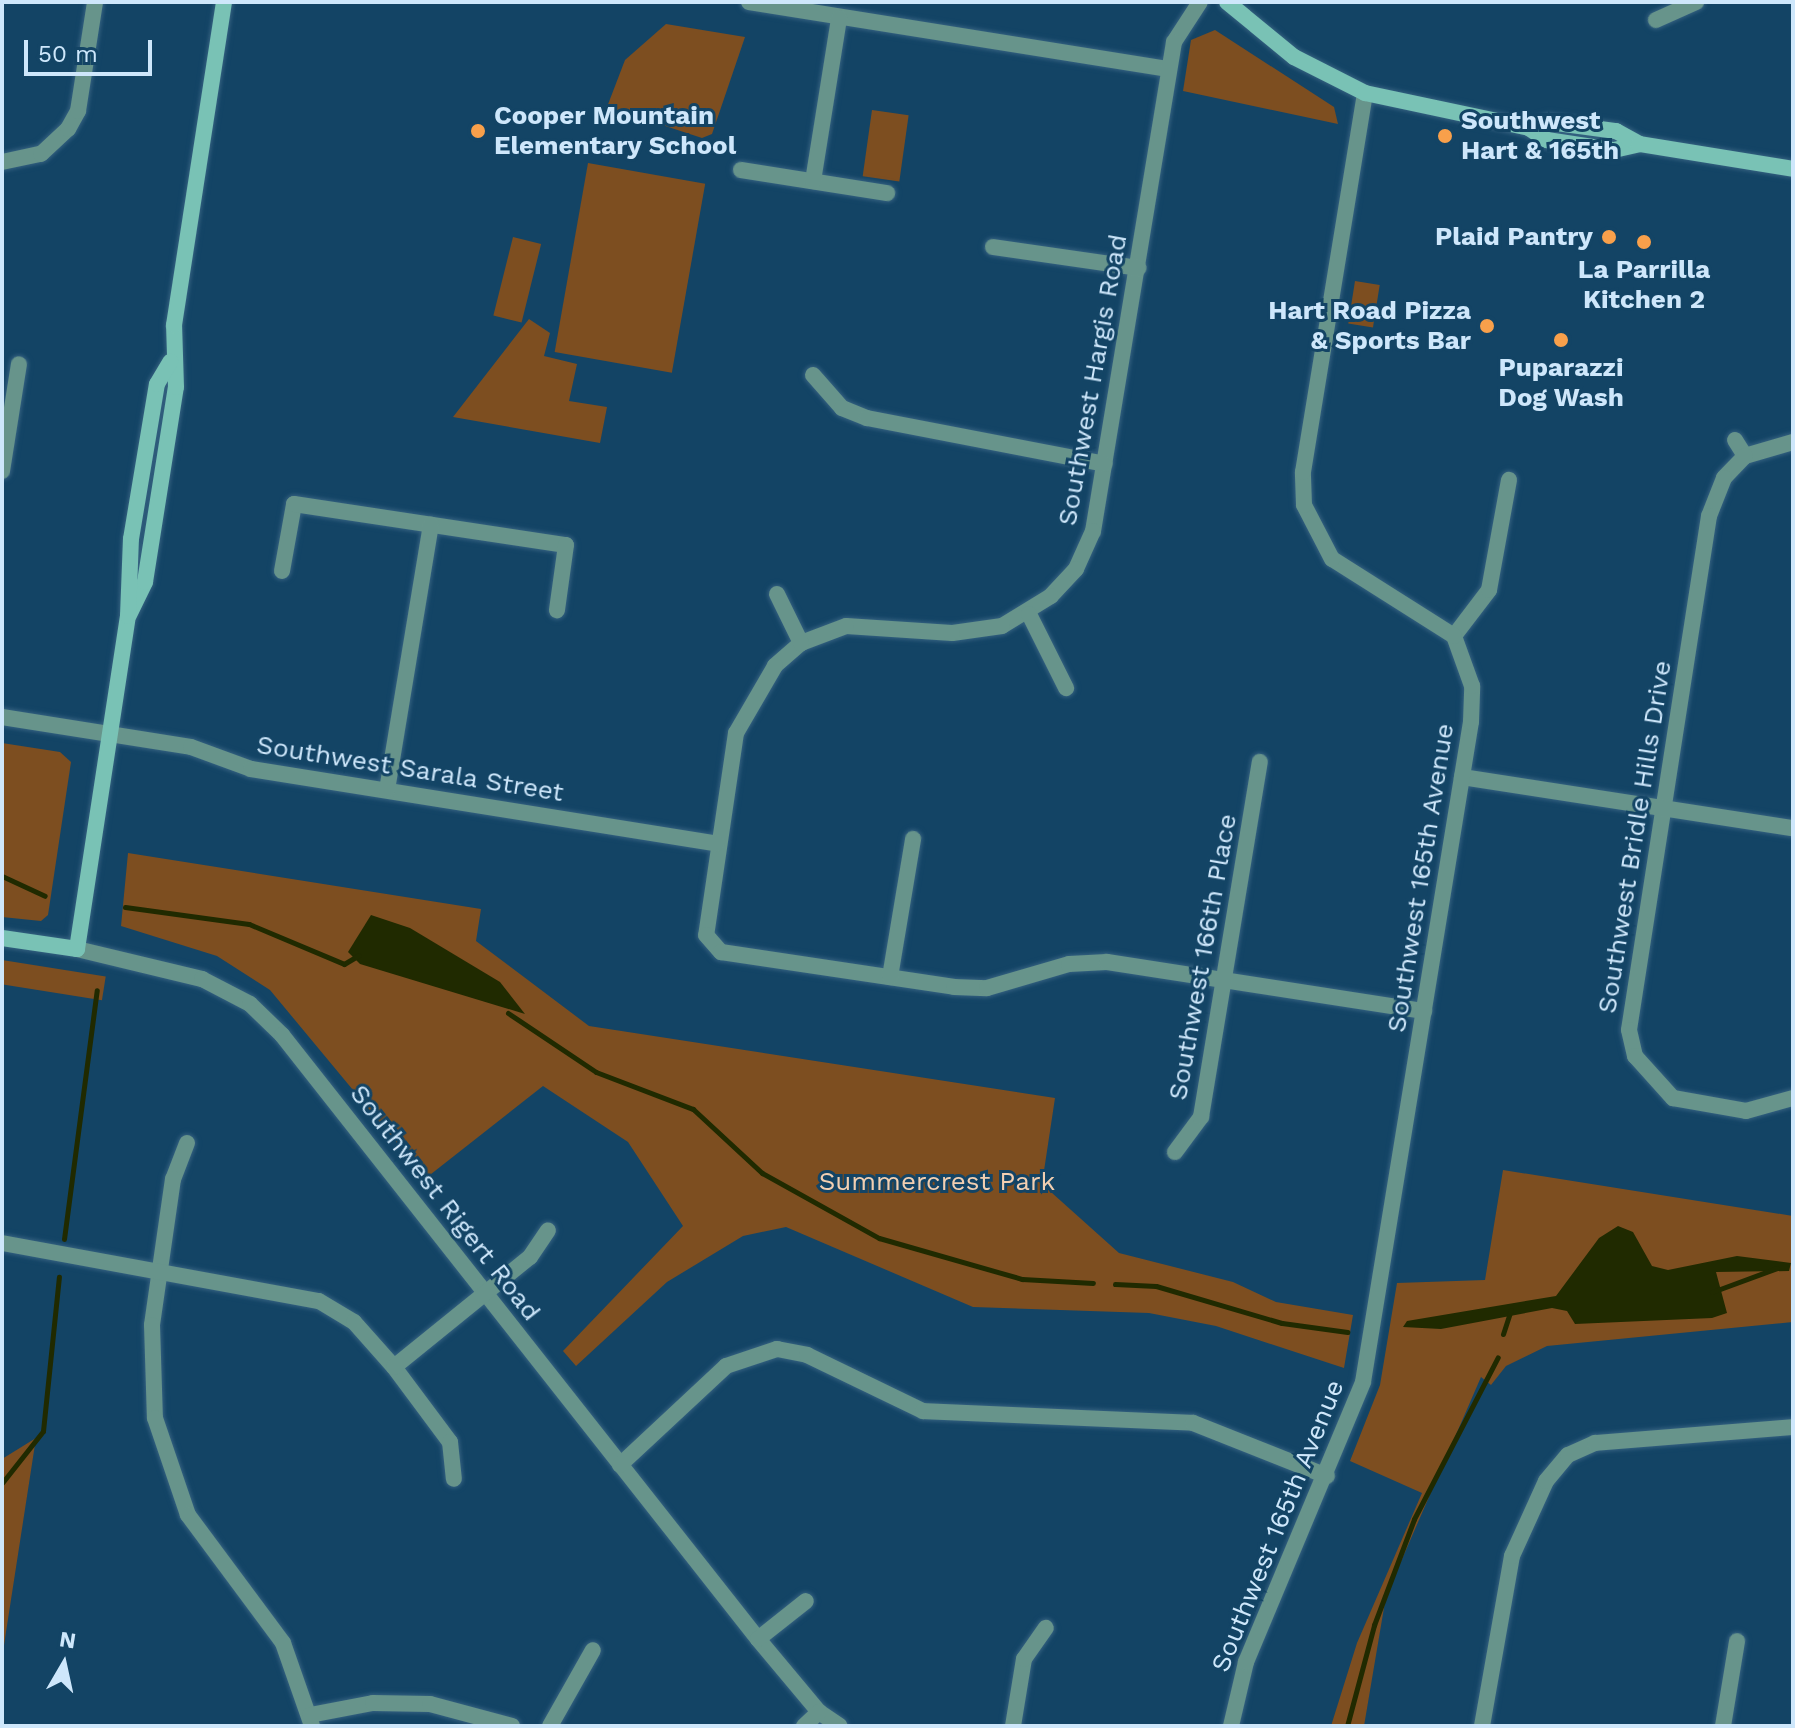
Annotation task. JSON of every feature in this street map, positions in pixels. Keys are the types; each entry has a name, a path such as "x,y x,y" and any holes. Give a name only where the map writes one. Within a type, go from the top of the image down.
{"main road":[{"path":"77,949 128,616 131,539 157,384 170,362 224,2"},
{"path":"1227,2 1294,57 1365,93 1529,128 1547,140 1614,150 1639,144 1793,169"},
{"name":"Southwest Rigert Road","path":"2,938 77,949"}],"street":[{"path":"2,162 26,161 54,146 78,111 95,2"},
{"path":"749,2 1169,69"},
{"name":"Southwest Hargis Road","path":"801,643 870,622 978,631 1029,614 1076,569 1093,531 1169,69 1181,24 1200,2"},
{"path":"1656,20 1696,2"},
{"path":"813,181 839,18"},
{"path":"1365,93 1303,472 1304,505 1332,559 1454,636 1489,590 1509,480"},
{"path":"741,170 887,193"},
{"path":"993,247 1138,268"},
{"path":"2,471 19,364"},
{"path":"813,375 842,408 867,418 1105,464"},
{"path":"1735,440 1745,456 1793,442"},
{"name":"Southwest Bridle Hills Drive","path":"1745,456 1724,478 1709,516 1632,1000 1635,1056 1673,1098 1746,1111 1793,1098"},
{"path":"282,571 294,504 566,545 557,610"},
{"path":"387,790 431,525"},
{"path":"777,594 801,643 742,713 705,920 710,946 890,977 987,988 1069,964 1107,962 1424,1011"},
{"path":"1029,614 1066,688"},
{"name":"Southwest 165th Avenue","path":"1231,1726 1246,1662 1327,1476 1363,1382 1462,777 1472,686 1454,636"},
{"name":"Southwest Sarala Street","path":"2,717 191,747 251,769 717,844"},
{"name":"Southwest 166th Place","path":"1175,1152 1201,1117 1227,981 1260,762"},
{"path":"1462,777 1793,828"},
{"path":"890,977 913,839"},
{"name":"Southwest Rigert Road","path":"77,949 180,970 257,1011 758,1639 819,1712 840,1726"},
{"path":"187,1143 160,1269 149,1365 169,1468 188,1515 283,1643 311,1720 373,1703 430,1704 512,1726"},
{"path":"394,1367 530,1257 548,1230"},
{"path":"2,1243 160,1269 319,1301 354,1322 394,1367 450,1442 454,1479"},
{"path":"620,1465 726,1366 777,1349 807,1355 923,1411 1193,1423 1327,1476"},
{"path":"1482,1726 1512,1556 1546,1481 1568,1455 1595,1443 1793,1427"},
{"path":"758,1639 806,1601"},
{"path":"1013,1726 1024,1659 1046,1628"},
{"path":"1723,1726 1737,1641"},
{"path":"550,1726 593,1650"},
{"path":"804,1726 819,1712"}],"green space":[{"path":"666,24 745,37 712,134 702,138 607,107 625,60"},
{"path":"1215,30 1334,107 1338,124 1183,91 1191,40"},
{"path":"872,110 909,115 899,181 863,176"},
{"path":"588,163 705,184 672,373 555,352"},
{"path":"513,237 541,244 522,323 493,316"},
{"path":"1355,281 1380,285 1373,327 1348,323"},
{"path":"529,319 550,333 544,356 577,364 569,401 607,407 600,443 453,417"},
{"path":"2,743 60,752 71,762 48,915 41,921 2,917"},
{"name":"Summercrest Park","path":"128,853 481,909 476,941 589,1026 1055,1098 1042,1184 1119,1253 1233,1282 1276,1302 1353,1315 1344,1368 1216,1326 1149,1313 973,1307 786,1227 743,1236 667,1282 576,1366 563,1351 683,1226 628,1142 543,1086 426,1178 270,990 217,956 121,926"},
{"path":"2,960 106,976 102,1000 2,984"},
{"path":"1503,1170 1793,1216 1793,1322 1547,1346 1506,1366 1491,1385 1481,1377 1386,1596 1364,1726 1331,1726 1357,1643 1422,1493 1350,1461 1380,1385 1397,1283 1485,1280"},
{"path":"36,1438 6,1632 2,1659 2,1459"}],"shaded area":[{"path":"371,915 410,928 500,982 525,1014 360,964 348,952"},
{"path":"1618,1226 1633,1232 1652,1266 1668,1270 1737,1256 1791,1263 1789,1271 1716,1272 1727,1313 1712,1318 1575,1324 1567,1311 1552,1308 1441,1329 1403,1327 1407,1321 1556,1296 1599,1238"}],"waterway":[{"path":"2,876 45,896"},
{"path":"125,907 249,924 344,964 359,955"},
{"path":"64,1239 97,990"},
{"path":"508,1013 596,1072 693,1109 762,1173 879,1238 1022,1279 1093,1283"},
{"path":"1712,1292 1777,1268"},
{"path":"2,1483 43,1431 59,1277"},
{"path":"1115,1284 1156,1286 1282,1323 1347,1332"},
{"path":"1503,1334 1511,1310"},
{"path":"1347,1726 1374,1625 1414,1519 1498,1357"}],"place":[{"name":"Cooper Mountain Elementary School","path":"478,131"},
{"name":"Southwest Hart & 165th","path":"1445,136"},
{"name":"Plaid Pantry","path":"1609,237"},
{"name":"La Parrilla Kitchen 2","path":"1644,242"},
{"name":"Hart Road Pizza & Sports Bar","path":"1487,326"},
{"name":"Puparazzi Dog Wash","path":"1561,340"}]}
